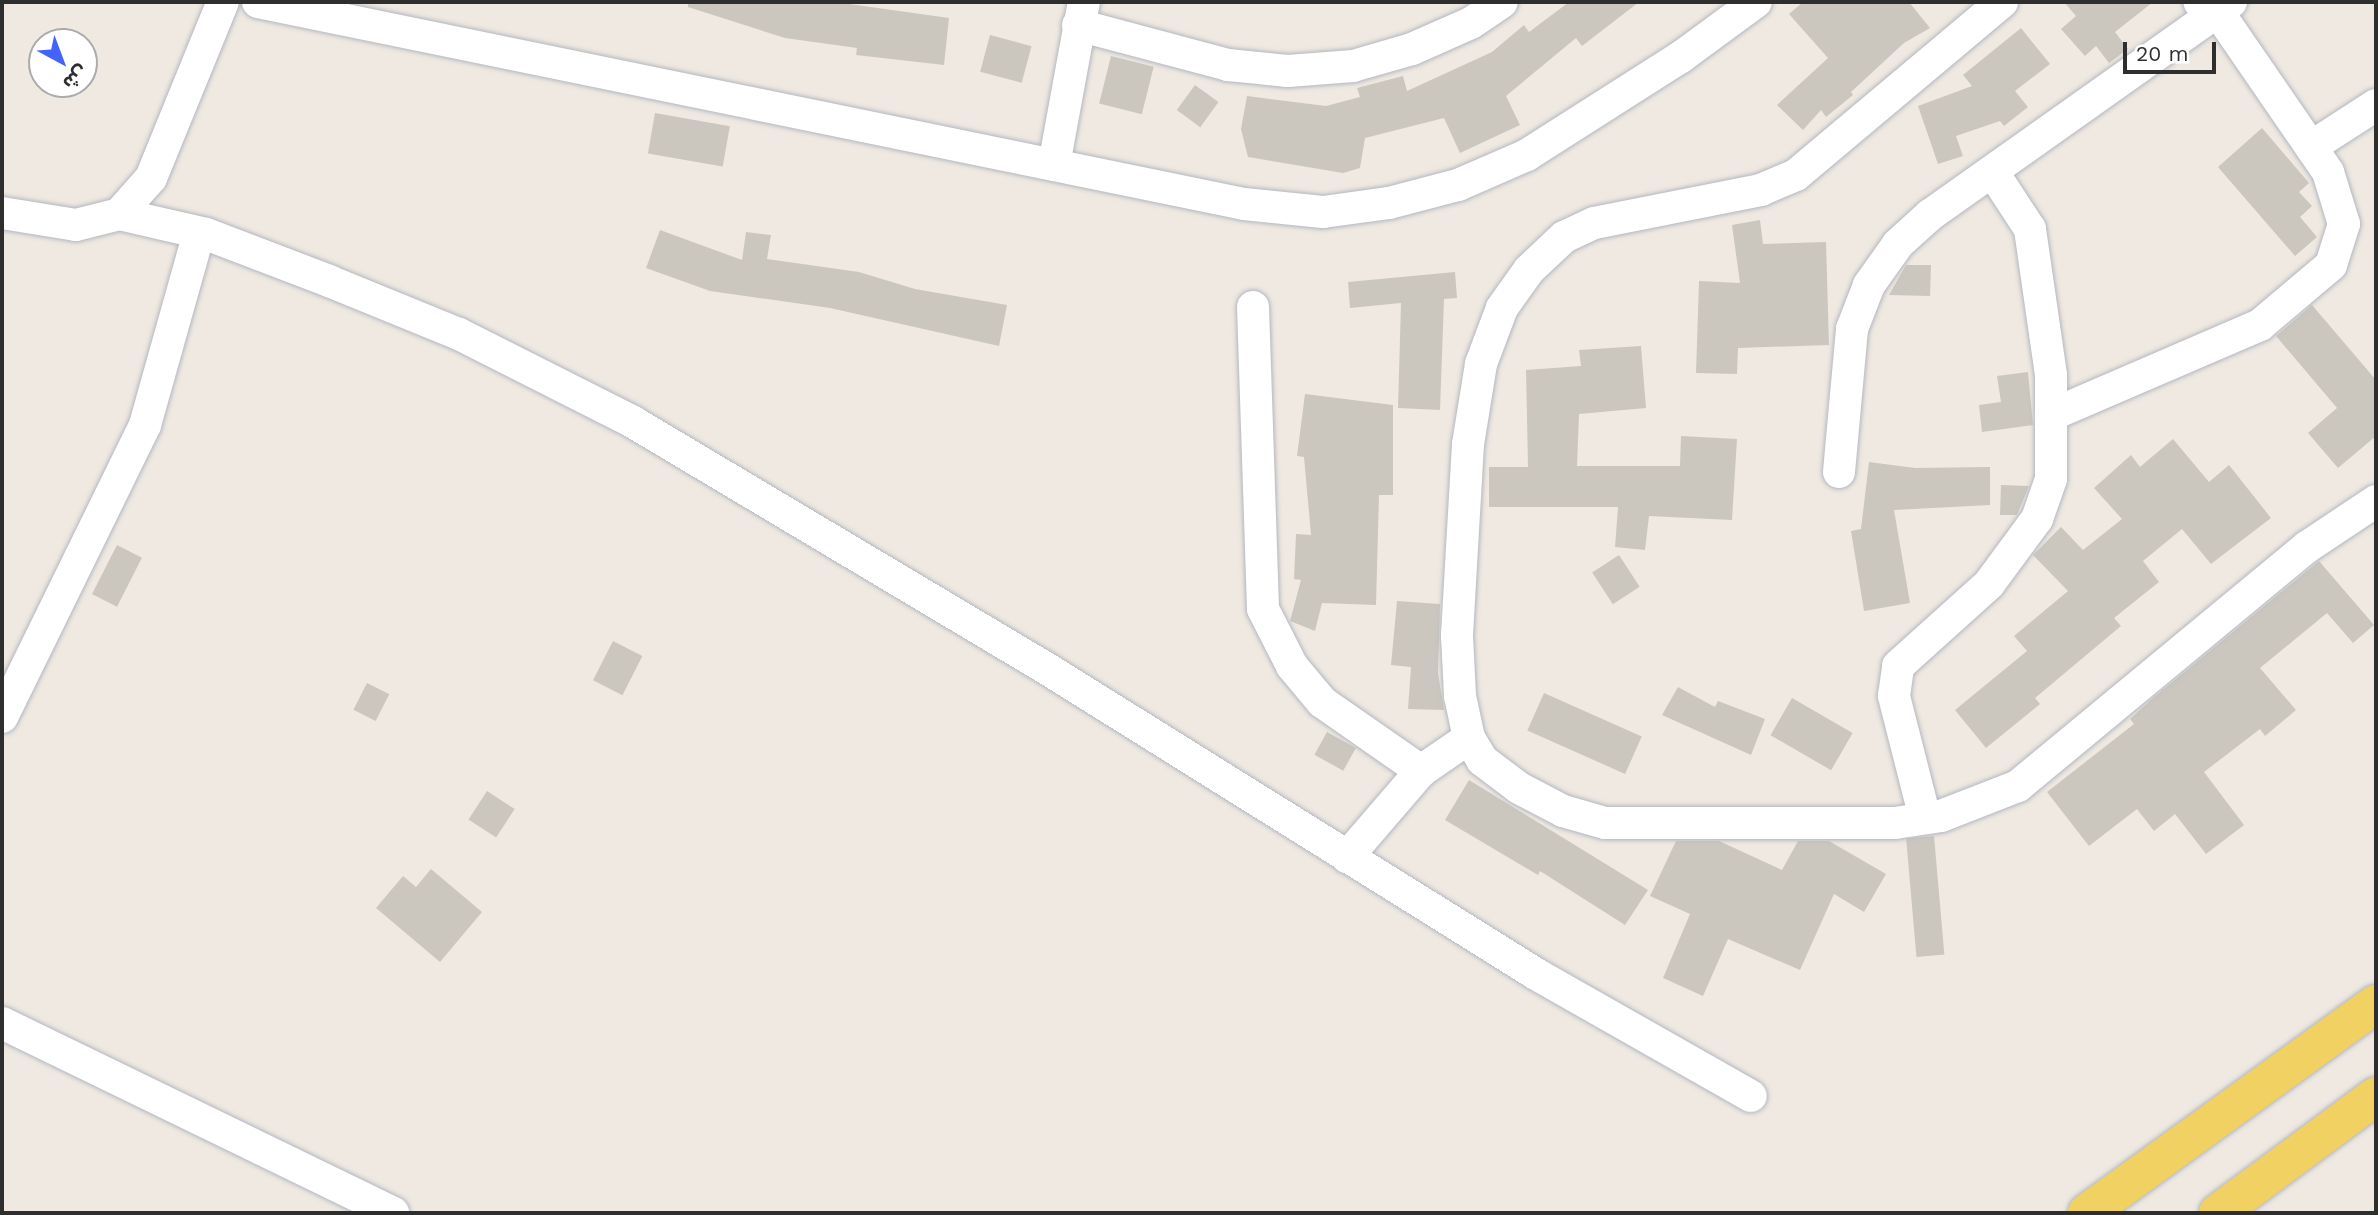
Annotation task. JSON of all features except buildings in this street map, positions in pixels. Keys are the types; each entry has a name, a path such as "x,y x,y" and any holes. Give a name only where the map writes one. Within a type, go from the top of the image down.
{"main road":[{"path":"2087,1213 2376,1004"},
{"path":"2218,1213 2376,1096"}],"street":[{"path":"118,214 151,178 223,2"},
{"path":"258,2 1244,204 1323,212 1389,203 1458,185 1527,155 1681,57 1756,2"},
{"path":"1054,165 1081,13 1228,65 1288,71 1353,65 1412,49 1471,23 1502,2"},
{"path":"2002,2 1796,175 1761,190 1594,223 1564,237 1529,270 1502,308 1481,364 1468,444 1457,636 1460,696 1469,738 1482,760 1519,788 1563,811 1605,823 1895,823 1925,818 2018,786 2306,547 2376,501"},
{"path":"1839,472 1852,329 1869,285 1898,244 2215,5 2328,172 2344,224 2332,265 2260,325 2051,415"},
{"path":"2311,147 2376,106"},
{"path":"1925,818 1894,696 1898,666 1989,584 2037,519 2051,479 2051,374 2029,229 1992,171"},
{"path":"2,213 76,225 118,214 199,233 459,334 633,422 767,498 1536,974 1751,1096"},
{"path":"2,717 145,425 199,233"},
{"path":"1253,307 1263,609 1292,666 1322,702 1421,771"},
{"path":"1347,857 1421,771 1469,738"},
{"path":"2,1023 393,1213"}]}
